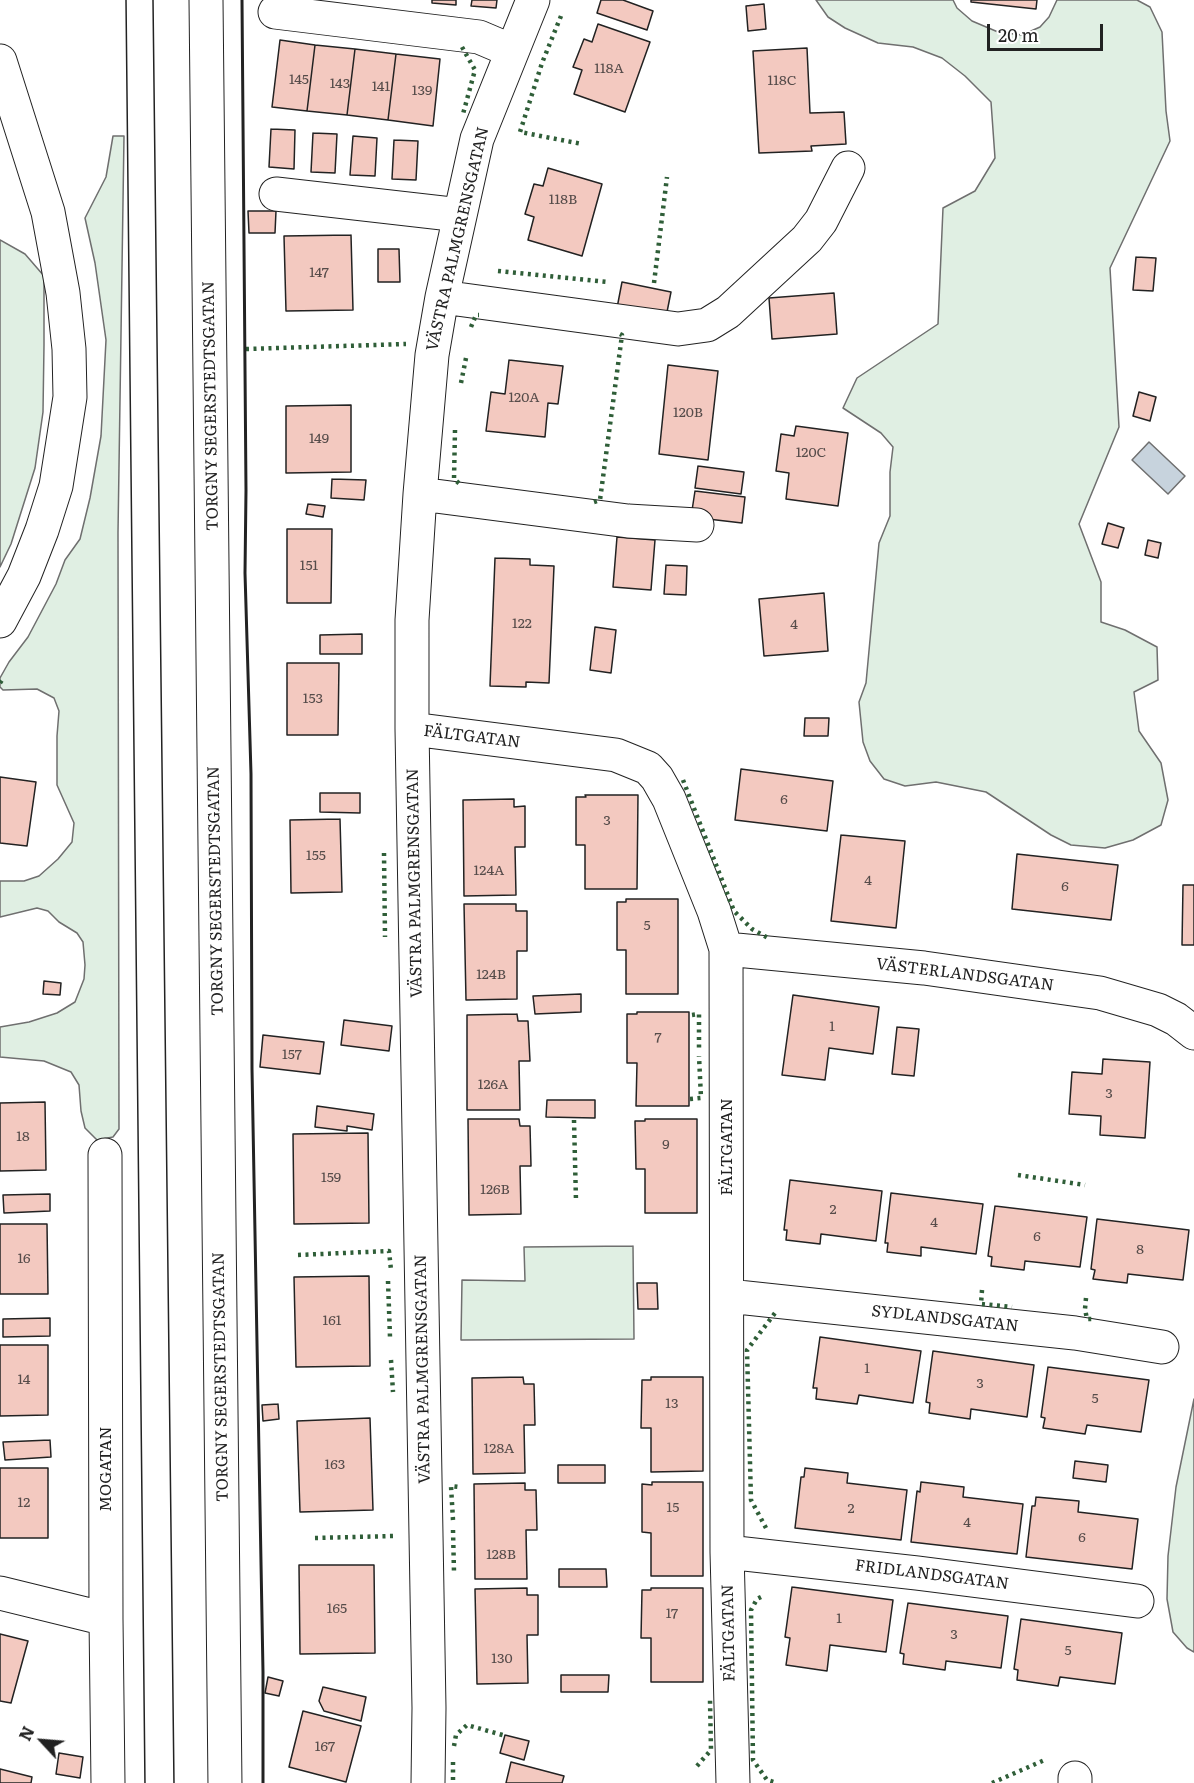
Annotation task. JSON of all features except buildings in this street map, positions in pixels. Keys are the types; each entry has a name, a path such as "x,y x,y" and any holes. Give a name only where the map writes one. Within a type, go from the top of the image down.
{"street":[{"name":"TORGNY SEGERSTEDTSGATAN","path":"206,0 225,1783"},
{"name":"VÄSTRA PALMGRENSGATAN","path":"428,1783 429,1696 412,620 432,355 442,297 477,139 533,0"},
{"path":"275,12 479,37 512,51"},
{"path":"0,61 48,212 63,292 69,349 70,397 56,486 46,519 24,576 0,621"},
{"path":"442,297 678,329 707,326 728,312 807,238 821,221 848,168"},
{"path":"276,194 460,215"},
{"path":"420,494 628,521 697,525"},
{"name":"FÄLTGATAN","path":"412,729 616,755 648,768 657,778 669,799 714,911 726,949 728,1552 733,1783"},
{"name":"VÄSTERLANDSGATAN","path":"726,949 924,968 1100,993 1158,1010 1176,1019 1194,1033"},
{"name":"MOGATAN","path":"105,1155 108,1783"},
{"name":"SYDLANDSGATAN","path":"728,1296 1075,1333 1162,1347"},
{"name":"FRIDLANDSGATAN","path":"728,1552 1137,1601"},
{"path":"0,1593 106,1619"}],"green space":[{"path":"816,0 953,0 957,8 972,21 998,32 1022,35 1040,27 1049,17 1057,0 1137,0 1150,7 1162,32 1170,141 1110,268 1119,427 1079,524 1101,582 1101,622 1125,630 1157,647 1158,680 1134,692 1139,731 1161,763 1168,800 1161,825 1133,840 1105,848 1071,845 1051,835 986,792 936,782 905,786 884,779 870,761 863,742 859,702 866,683 879,543 890,516 890,472 893,447 881,433 843,408 857,378 938,324 943,208 975,191 995,158 991,102 965,76 942,58 913,47 878,43 845,28 828,17"},
{"path":"113,136 124,136 118,532 119,1129 113,1137 97,1140 85,1128 79,1085 71,1072 44,1061 0,1057 0,1027 29,1022 57,1013 75,1002 84,979 85,965 83,942 77,933 59,922 48,911 37,908 0,917 0,881 24,881 39,876 72,842 74,823 57,785 59,711 54,698 37,689 3,690 0,687 0,678 28,637 56,584 65,560 80,539 90,498 101,436 106,340 95,263 85,218 106,177"},
{"path":"0,240 25,254 44,276 44,345 43,412 35,468 11,544 0,567"},
{"path":"633,1246 634,1339 461,1340 462,1280 525,1281 524,1247"},
{"path":"1194,1399 1194,1652 1187,1648 1173,1632 1167,1599 1168,1556 1176,1487"}],"shaded area":[{"path":"1149,442 1185,476 1168,494 1132,460"}],"tram line":[{"path":"126,0 145,1783"},
{"path":"153,0 174,1783"}],"hedge":[{"path":"561,16 542,63 520,132 582,144"},
{"path":"462,47 475,70 463,114"},
{"path":"654,283 667,177"},
{"path":"498,271 607,282"},
{"path":"471,327 476,315 479,315"},
{"path":"594,502 600,500 622,335 620,334"},
{"path":"246,349 406,344"},
{"path":"461,383 466,358"},
{"path":"455,430 454,479 461,485"},
{"path":"683,780 734,911 752,929 768,938"},
{"path":"384,853 385,937"},
{"path":"692,1015 699,1014 699,1049"},
{"path":"690,1099 701,1098 699,1056"},
{"path":"574,1120 576,1201"},
{"path":"1018,1175 1085,1185"},
{"path":"298,1255 389,1251 391,1270"},
{"path":"388,1281 390,1337"},
{"path":"982,1290 981,1304 1012,1307"},
{"path":"1086,1298 1087,1319 1092,1319"},
{"path":"766,1528 751,1500 747,1350 775,1313"},
{"path":"391,1360 393,1392"},
{"path":"453,1520 451,1486 459,1487"},
{"path":"453,1530 454,1572"},
{"path":"315,1538 393,1536"},
{"path":"761,1597 757,1599 751,1610 753,1760 767,1780 777,1783"},
{"path":"697,1766 711,1750 710,1700"},
{"path":"454,1746 456,1735 467,1725 506,1736"},
{"path":"992,1783 1047,1759"},
{"path":"453,1762 453,1783"}],"wall":[{"path":"242,0 245,573 251,774 252,1069 263,1783"}]}
